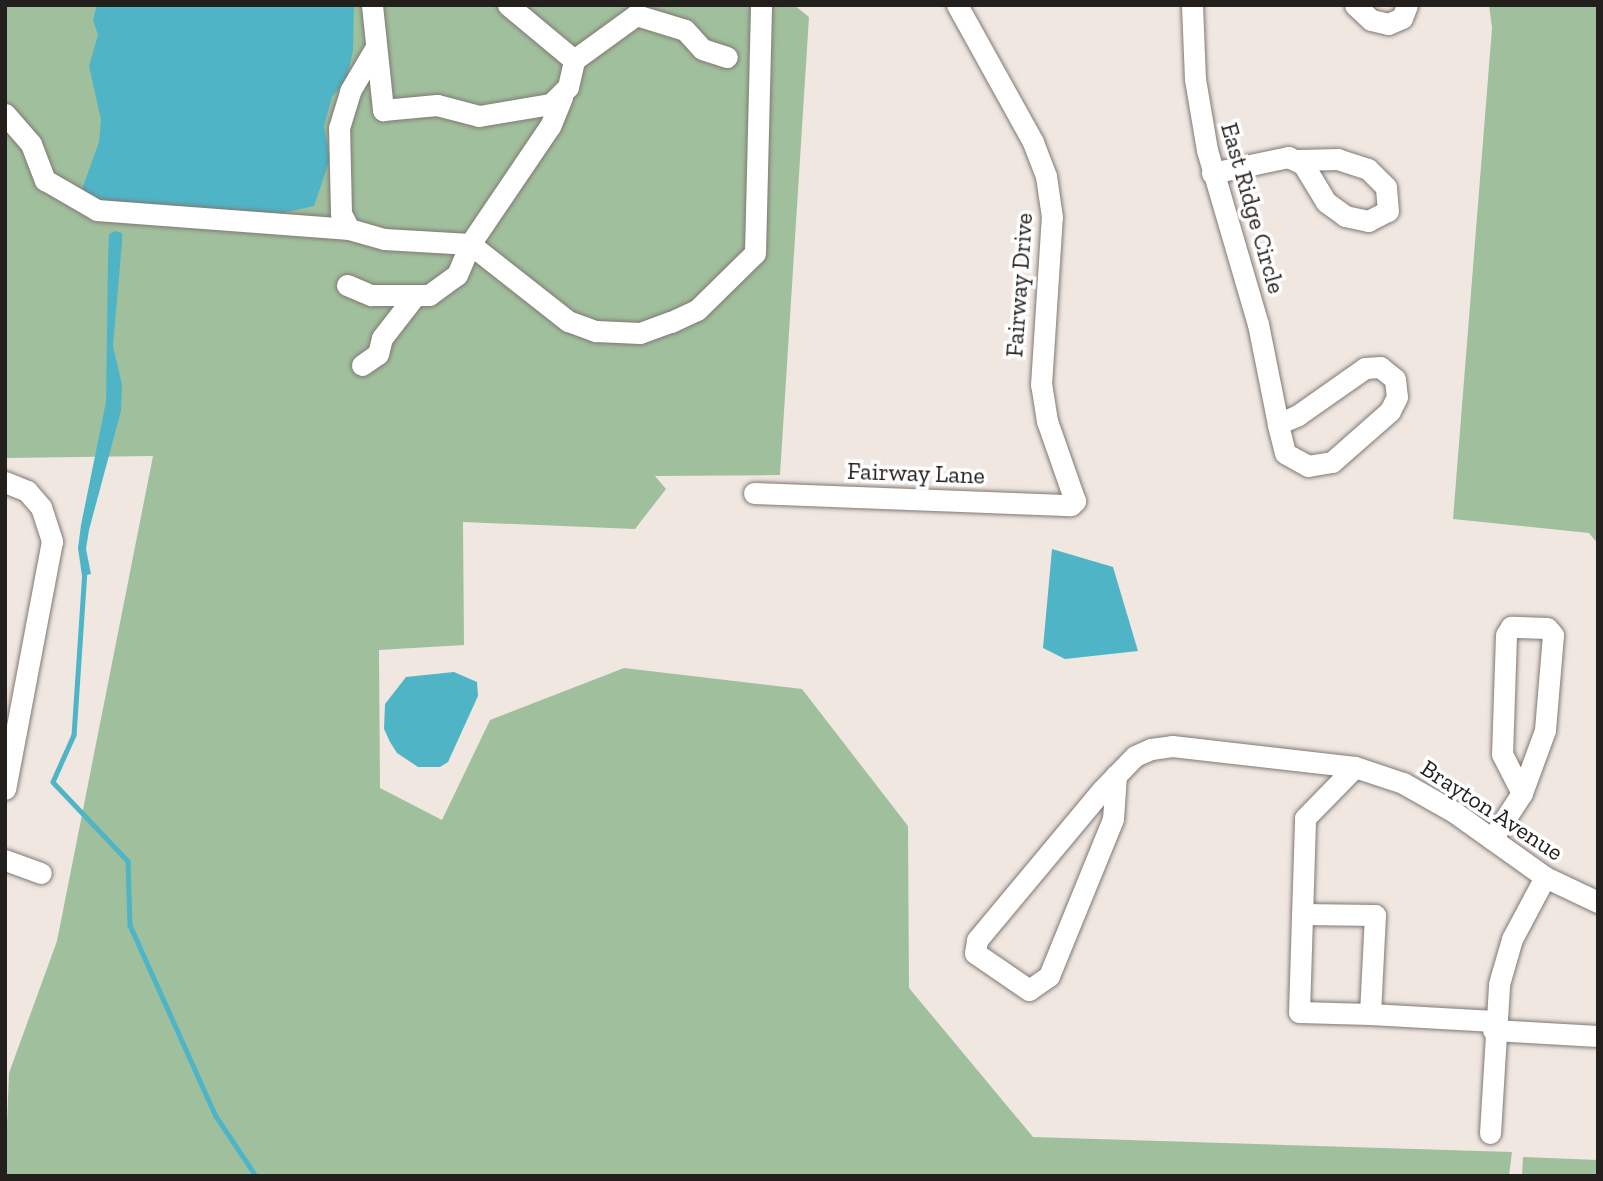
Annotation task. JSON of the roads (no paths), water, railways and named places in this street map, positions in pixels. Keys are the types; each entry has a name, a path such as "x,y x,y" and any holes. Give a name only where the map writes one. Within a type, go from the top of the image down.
{"street":[{"path":"372,5 383,110 437,105 479,116 501,115 562,97"},
{"path":"508,5 574,60"},
{"path":"5,114 31,144 45,180 97,210 349,229 384,239 470,244 568,321 596,331 640,333 697,310 755,253 761,5"},
{"name":"Fairway Drive","path":"957,5 1033,142 1048,184 1052,217 1041,386 1047,421 1075,501"},
{"name":"East Ridge Circle","path":"1192,5 1195,79 1212,173 1258,324 1281,444 1292,460 1308,466 1332,462 1394,407 1395,379 1380,368 1365,368 1298,415 1278,424"},
{"path":"1355,5 1371,20 1388,24 1402,18 1407,5"},
{"path":"347,285 371,295 413,298 446,286 457,275 470,244 550,126 574,60 636,15 685,30 702,49 727,57"},
{"path":"349,229 341,213 339,128 350,91 376,47"},
{"path":"1212,173 1278,157 1297,160"},
{"path":"362,365 377,354 382,338 413,298"},
{"path":"5,482 27,491 41,506 52,541 5,789"},
{"name":"Fairway Lane","path":"754,493 1071,505 1075,501"},
{"path":"1492,839 1522,793 1545,730 1552,686 1553,635 1547,628 1511,627 1506,635 1502,754 1522,793"},
{"name":"Brayton Avenue","path":"1116,775 1113,819 1049,976 1029,990 974,948 1045,854 1116,775 1135,756 1172,746 1355,767 1424,793 1545,877 1598,902"},
{"path":"1355,767 1305,818 1299,1012 1370,1014 1598,1036"},
{"path":"5,860 41,873"},
{"path":"1490,1133 1494,1026 1512,939 1545,877"},
{"path":"1302,914 1375,915 1370,1014"}],"water":[{"path":"97,5 354,5 353,51 346,81 332,97 324,126 330,159 314,206 260,218 93,199 82,189 99,142 101,120 89,66 98,35 93,20"},
{"path":"115,231 122,233 113,346 122,385 121,411 89,530 86,549 91,574 82,576 78,548 81,525 106,402 109,234"},
{"path":"1052,549 1113,567 1138,651 1065,659 1043,648"},
{"path":"454,672 477,682 478,696 448,762 440,767 418,767 397,753 390,742 384,729 385,704 406,677"}],"waterway":[{"path":"85,570 74,735 53,782 128,861 130,925 216,1116 256,1176"}]}
